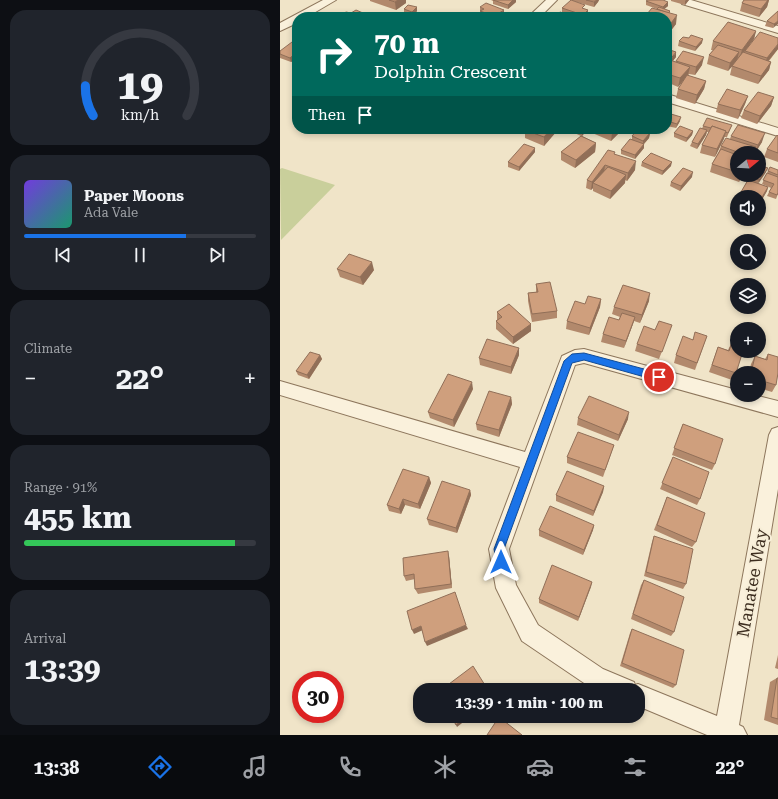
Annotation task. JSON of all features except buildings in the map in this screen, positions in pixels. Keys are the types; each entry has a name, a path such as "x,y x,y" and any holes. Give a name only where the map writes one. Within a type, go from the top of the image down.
{"street":[{"path":"309,12 331,0"},
{"path":"539,12 552,0"},
{"path":"686,2 778,30"},
{"path":"672,100 778,132"},
{"path":"609,683 595,677 530,633 506,588 499,549 568,361 575,357 584,356 778,409"},
{"path":"280,388 530,462"},
{"name":"Manatee Way","path":"730,733 778,434"},
{"path":"645,698 730,733"}],"green space":[{"path":"282,168 335,185 281,240 280,169"}],"route":[{"path":"501,562 499,549 568,361 575,357 584,356 659,377"}]}
